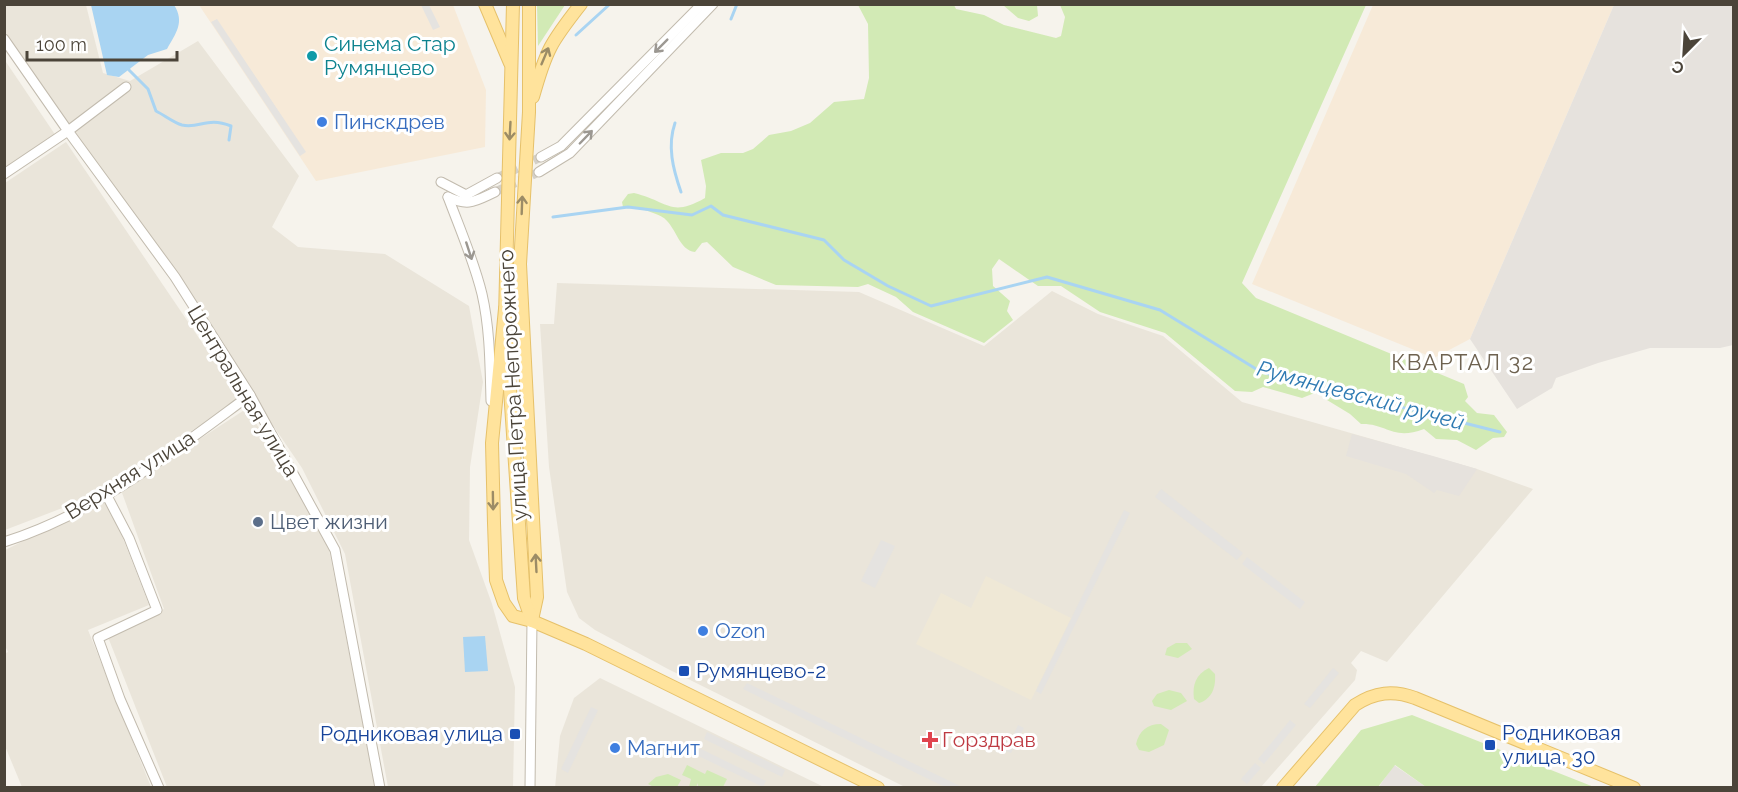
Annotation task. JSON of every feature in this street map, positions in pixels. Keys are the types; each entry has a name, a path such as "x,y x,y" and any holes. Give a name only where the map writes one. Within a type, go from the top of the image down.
{"main road":[{"path":"485,4 513,73"},
{"name":"улица Петра Непорожнего","path":"513,4 513,73 505,309 524,598 532,621"},
{"name":"улица Петра Непорожнего","path":"529,4 529,112 520,264 537,597 532,621"},
{"path":"529,112 548,50 556,35 581,4"},
{"path":"505,309 492,442 496,580 504,603 513,616 532,621 878,788"},
{"path":"1283,788 1355,705 1365,698 1386,692 1415,698 1634,788"}],"street":[{"path":"541,157 561,146 702,4"},
{"path":"539,172 570,153 713,4"},
{"name":"Центральная улица","path":"4,39 68,131 176,277 250,395 335,550 381,788"},
{"path":"4,174 68,131 126,87"},
{"path":"441,182 466,195 497,178"},
{"path":"492,442 489,341 482,293 468,248 448,197 462,203 473,202 495,192"},
{"name":"Верхняя улица","path":"4,542 32,533 106,494 163,459 250,395"},
{"path":"106,494 129,538 157,609 98,638 120,699 159,788"},
{"name":"улица Петра Непорожнего","path":"530,788 532,621"}],"shaded area":[{"path":"4,5 86,5 103,73 130,81 198,41 299,176 272,227 298,247 385,254 469,306 483,382 470,467 469,540 492,604 515,687 513,787 388,787 345,554 302,468 5,32"},
{"path":"199,5 453,5 486,90 485,147 316,181"},
{"path":"421,5 429,5 440,27 433,30"},
{"path":"1373,5 1614,5 1470,339 1434,358 1252,284"},
{"name":"КВАРТАЛ 32","path":"1614,5 1733,5 1733,345 1720,348 1650,348 1598,363 1556,378 1552,388 1517,409 1470,339"},
{"path":"217,19 306,152 300,156 211,22"},
{"path":"4,59 56,136 4,169"},
{"path":"66,142 239,397 212,418 78,502 5,530 5,183"},
{"path":"557,283 859,292 984,346 1052,291 1098,314 1163,336 1242,402 1477,469 1533,489 1387,662 1361,651 1351,663 1357,670 1355,680 1261,787 905,787 668,669 595,630 579,618 567,592 549,467 540,324 554,324"},
{"path":"246,409 284,464 328,544 375,787 167,787 106,632 164,609 121,490"},
{"path":"1352,434 1477,469 1459,496 1437,490 1434,493 1406,474 1346,456"},
{"path":"1161,489 1243,553 1237,560 1155,497"},
{"path":"108,500 149,605 88,630 151,787 22,787 5,746 4,654 8,652 4,644 5,550"},
{"path":"1124,510 1130,513 1041,694 1036,691"},
{"path":"881,540 895,546 875,588 861,581"},
{"path":"1247,557 1305,602 1300,609 1242,564"},
{"path":"986,576 1071,618 1031,700 916,644 941,593 971,608"},
{"path":"1333,668 1339,673 1310,708 1304,704"},
{"path":"600,678 824,787 555,788 560,736 574,698"},
{"path":"747,683 962,787 945,787 743,689"},
{"path":"591,707 598,710 568,773 561,769"},
{"path":"1290,720 1296,725 1264,764 1258,759"},
{"path":"1018,725 1024,728 1011,753 1006,751"},
{"path":"707,732 785,770 782,777 704,739"},
{"path":"687,742 766,781 763,787 684,749"},
{"path":"1255,763 1261,768 1247,784 1241,779"},
{"path":"1394,765 1426,787 1378,788"}],"green space":[{"path":"537,5 565,5 538,46"},
{"path":"858,5 954,5 956,9 984,15 1004,25 1056,38 1061,36 1065,17 1060,5 1366,5 1242,283 1256,298 1464,384 1468,397 1465,401 1477,413 1494,415 1507,432 1504,437 1493,438 1476,450 1457,440 1436,439 1424,429 1404,433 1370,424 1361,424 1350,414 1327,400 1322,390 1302,398 1263,387 1252,392 1235,391 1165,333 1100,312 1061,286 1038,286 999,259 992,269 993,286 1010,301 1007,311 1013,320 984,343 913,312 896,297 868,284 858,287 776,285 733,267 707,242 702,243 695,252 690,250 685,247 662,217 640,209 623,207 622,202 628,194 634,193 669,206 684,207 693,204 705,198 706,186 701,160 721,153 743,153 753,149 769,135 791,131 810,123 834,102 864,99 869,78 868,24"},
{"path":"1003,5 1037,5 1038,16 1029,21 1018,18"},
{"path":"1176,643 1187,643 1192,649 1178,658 1165,655 1167,648"},
{"path":"1209,668 1215,674 1214,688 1207,699 1199,703 1194,699 1194,685 1201,673"},
{"path":"1169,690 1181,693 1187,701 1171,710 1154,706 1152,701 1157,694"},
{"path":"1412,715 1594,787 1426,787 1395,765 1378,787 1315,787 1361,730"},
{"path":"1161,724 1169,730 1164,745 1149,752 1139,750 1136,744 1139,735 1152,725"},
{"path":"687,765 705,774 707,770 727,779 723,787 698,787 698,783 696,787 689,787 691,779 682,775"},
{"path":"668,774 681,780 677,787 654,787 648,784 656,777"}],"water":[{"path":"91,5 174,5 179,17 178,27 167,49 148,55 119,77 107,75"},
{"path":"485,636 488,671 465,672 463,637"}],"waterway":[{"path":"576,35 610,4"},
{"path":"731,19 737,4"},
{"name":"Румянцевский ручей","path":"128,66 129,70 148,89 156,111 182,125 216,122 231,126 229,140"},
{"path":"675,123 671,140 672,158 681,192"},
{"name":"Румянцевский ручей","path":"553,217 628,207 692,215 711,206 723,215 824,240 844,260 888,286 931,306 1047,277 1160,310 1261,372 1500,432"}],"tunnel":[{"path":"497,178 541,157"},
{"path":"495,192 539,172"}],"place":[{"name":"Синема Стар Румянцево","path":"312,56"},
{"name":"Пинскдрев","path":"322,122"},
{"name":"Цвет жизни","path":"258,522"},
{"name":"Ozon","path":"703,631"},
{"name":"Румянцево-2","path":"684,671"},
{"name":"Родниковая улица","path":"515,734"},
{"name":"Горздрав","path":"930,740"},
{"name":"Родниковая улица, 30","path":"1490,745"},
{"name":"Магнит","path":"615,748"}],"district":[{"name":"КВАРТАЛ 32","path":"1463,362"}]}
